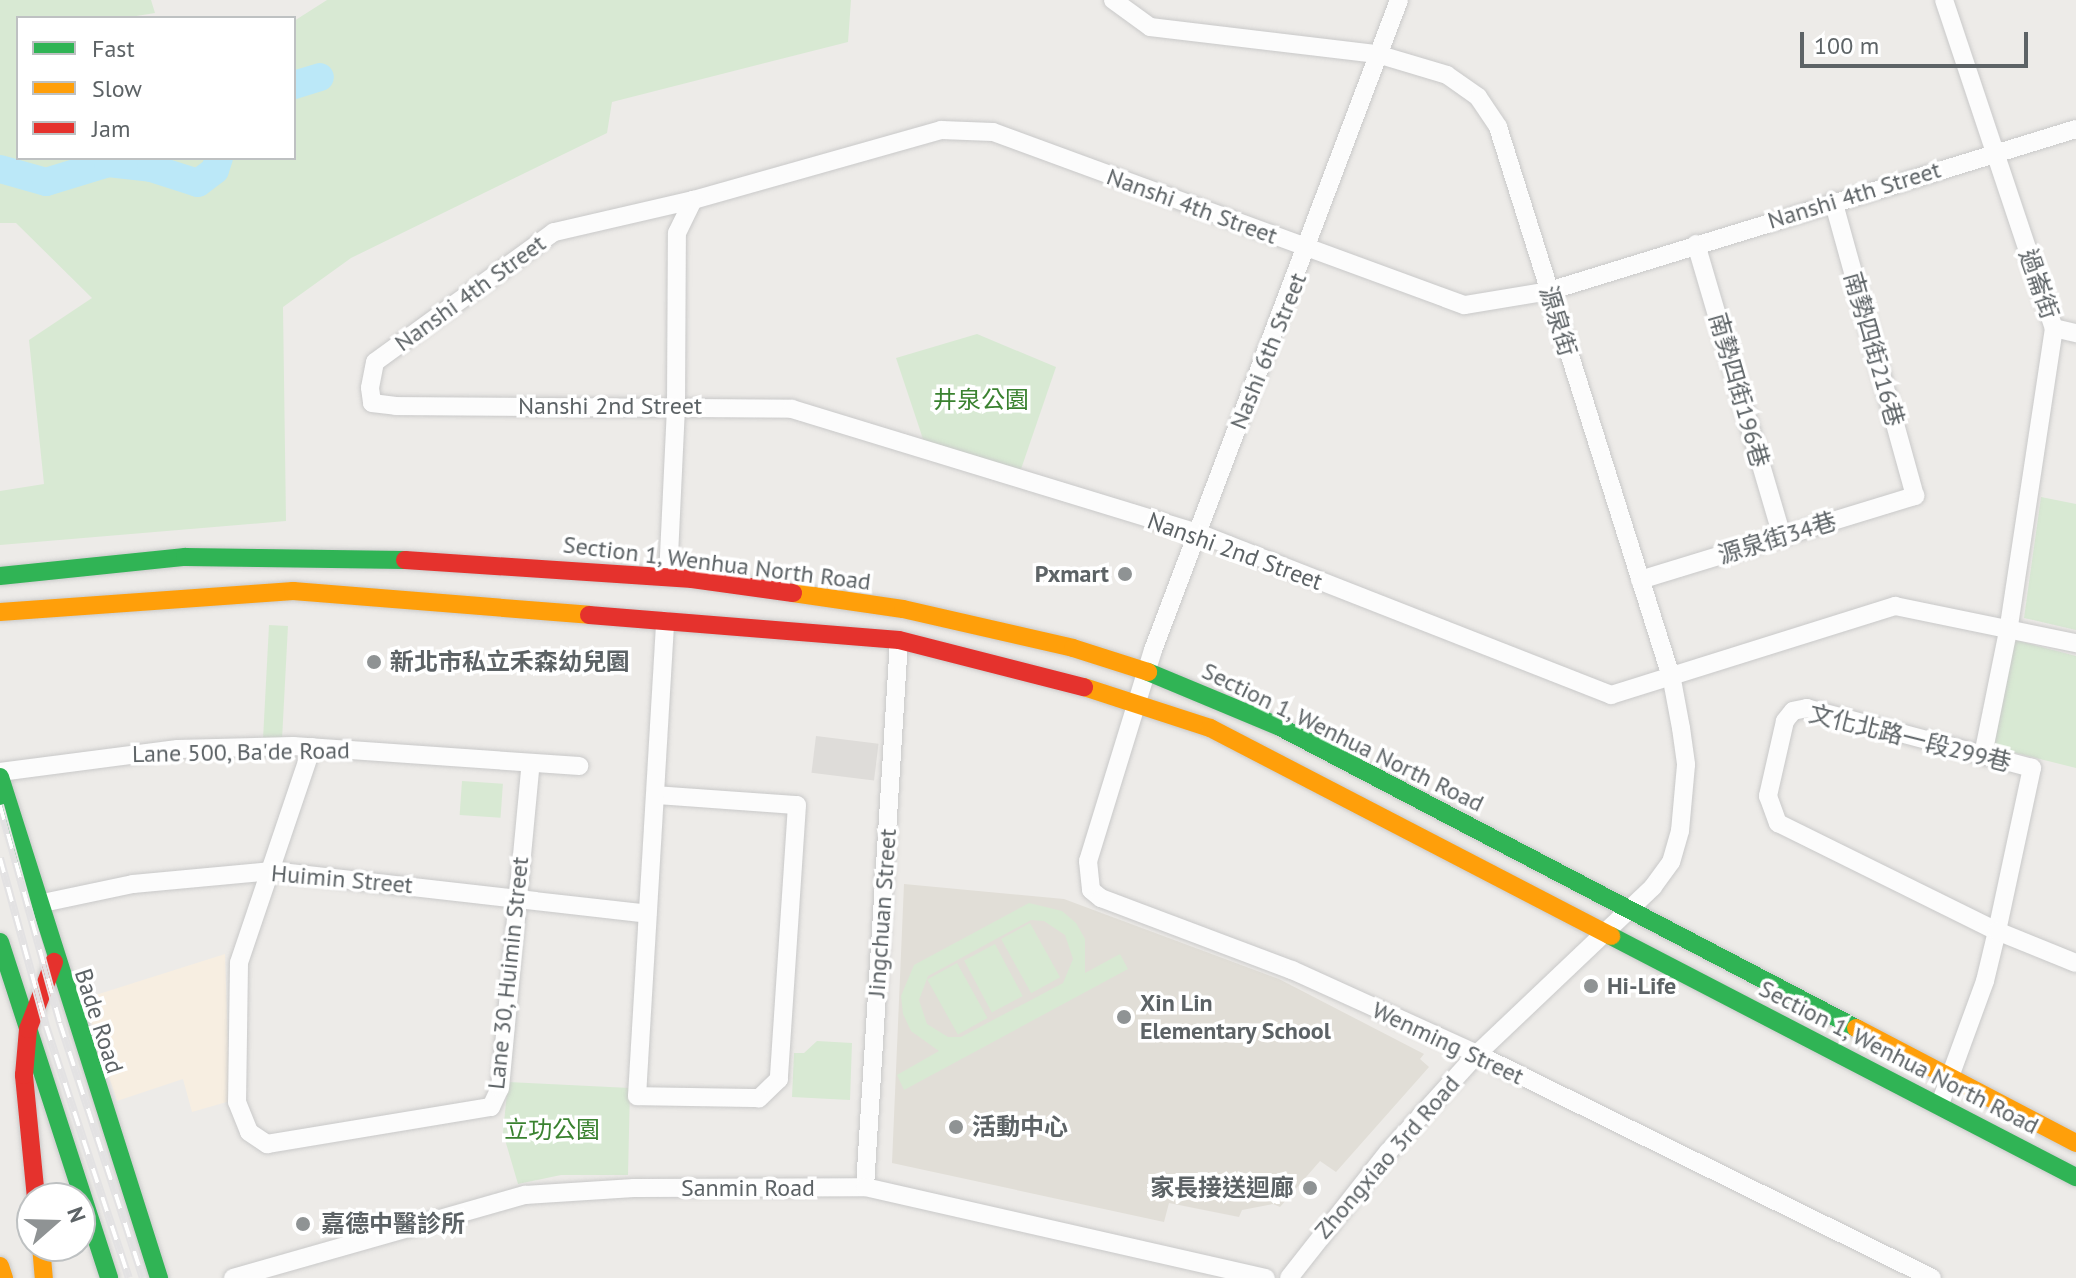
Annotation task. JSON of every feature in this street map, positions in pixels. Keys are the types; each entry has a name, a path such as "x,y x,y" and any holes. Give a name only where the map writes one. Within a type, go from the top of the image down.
{"main road":[{"name":"Section 1, Wenhua North Road","path":"0,576 185,557 295,555 666,599 899,640 1136,702 1210,728 1270,757 2076,1177"},
{"name":"Section 1, Wenhua North Road","path":"0,612 293,591 666,599 903,609 1073,648 1146,671 1278,726 2076,1143"},
{"name":"Bade Road","path":"0,774 54,962 159,1278"},
{"path":"0,942 109,1278"},
{"path":"34,1182 24,1075 28,1029 54,962"},
{"path":"0,1266 4,1278"}],"street":[{"name":"源泉街","path":"1113,0 1150,27 1377,54 1447,75 1478,97 1498,127 1672,680 1686,765 1680,831 1671,862 1631,911"},
{"name":"Nashi 6th Street","path":"1136,702 1399,0"},
{"name":"過崙街","path":"1944,0 2054,328 2009,626 1983,755"},
{"name":"Nanshi 4th Street","path":"372,403 375,362 554,232 693,200 941,130 993,132 1464,305 1492,305 1549,291 1833,201 2076,129"},
{"path":"656,795 797,805 779,1079 771,1091 748,1100 637,1096 676,406 677,233 693,200"},
{"name":"南勢四街216巷","path":"1833,201 1915,496"},
{"name":"南勢四街196巷","path":"1696,244 1782,537"},
{"path":"2054,328 2076,333"},
{"name":"Nanshi 2nd Street","path":"372,403 792,409 1198,533 1611,695 1672,680 1895,606 2009,626 2076,643"},
{"name":"源泉街34巷","path":"1640,580 1915,496"},
{"name":"Jingchuan Street","path":"865,1187 899,640"},
{"name":"Wenming Street","path":"1136,702 1088,861 1091,890 1101,898 1292,970 1477,1054 1932,1278"},
{"name":"文化北路一段299巷","path":"1940,1104 1953,1077 1997,931 2032,768 1807,708 1793,711 1785,721 1768,796 1778,823 1997,931 2076,963"},
{"name":"Lane 500, Ba'de Road","path":"0,774 178,749 312,747 579,766"},
{"name":"Lane 30, Huimin Street","path":"312,747 239,963 235,1054 241,1118 257,1142 267,1144 491,1107 500,1088 515,898 531,763"},
{"name":"Huimin Street","path":"38,904 133,884 272,871 648,914"},
{"name":"Zhongxiao 3rd Road","path":"1289,1278 1388,1152 1477,1054 1631,911"},
{"name":"Sanmin Road","path":"233,1278 525,1195 634,1188 865,1187 1266,1278"}],"shaded area":[{"path":"816,736 879,744 874,780 811,773"},
{"name":"Xin Lin Elementary School","path":"904,884 1064,899 1279,979 1424,1054 1420,1059 1429,1067 1336,1172 1320,1161 1280,1207 1273,1204 1242,1210 1239,1217 1169,1203 1164,1222 892,1163"},
{"path":"225,954 230,1101 192,1112 183,1079 117,1101 83,999"}],"green space":[{"path":"0,0 151,0 155,13 136,16 16,16 16,160 296,160 296,20 327,0 851,0 848,42 612,102 607,133 351,258 283,307 286,521 0,545 0,491 44,484 29,340 92,298 16,223 0,223"},
{"name":"井泉公園","path":"977,334 1056,367 1019,475 924,442 896,358"},
{"path":"2041,497 2076,504 2076,630 2024,618"},
{"path":"269,625 288,626 282,741 263,740"},
{"path":"2015,640 2076,656 2076,768 1992,747"},
{"path":"462,781 503,784 501,818 460,815"},
{"path":"1029,903 1062,911 1076,923 1085,939 1085,973 1120,954 1128,969 904,1090 897,1075 939,1051 911,1031 903,1014 901,996 914,965","holes":["1031,920 1044,921 1065,935 1073,959 1063,983 961,1037 948,1037 927,1024 919,1000 928,976"]},
{"path":"1030,923 1060,977 1031,993 1001,939"},
{"path":"995,944 1023,996 992,1013 964,960"},
{"path":"957,963 988,1018 958,1035 927,979"},
{"path":"817,1041 852,1043 850,1100 792,1097 794,1053 804,1053"},
{"name":"立功公園","path":"508,1082 630,1088 628,1175 561,1175 518,1184 503,1133"}],"waterway":[{"path":"296,84 320,77"},
{"path":"0,169 46,182 108,163 151,168 198,183 215,170 218,160"}],"railway":[{"path":"0,805 60,1023 143,1278"},
{"path":"0,858 46,1026 129,1278"}],"traffic: fast":[{"path":"0,576 185,557 405,560"},
{"path":"1148,672 1278,726 1856,1028"},
{"path":"0,777 159,1278"},
{"path":"1611,936 2076,1177"},
{"path":"0,942 109,1278"}],"traffic: slow":[{"path":"0,612 293,591 589,615"},
{"path":"793,593 903,609 1073,648 1148,672"},
{"path":"1084,687 1210,728 1611,936"},
{"path":"1856,1028 2076,1143"},
{"path":"42,1262 44,1278"},
{"path":"0,1266 4,1278"}],"traffic: jam":[{"path":"405,560 692,579 793,593"},
{"path":"589,615 899,640 1084,687"},
{"path":"34,1182 24,1075 28,1029 54,962"}],"place":[{"name":"Pxmart","path":"1125,574"},
{"name":"新北市私立禾森幼兒園","path":"374,662"},
{"name":"Hi-Life","path":"1591,986"},
{"name":"Xin Lin Elementary School","path":"1124,1017"},
{"name":"活動中心","path":"956,1127"},
{"name":"家長接送迴廊","path":"1310,1188"},
{"name":"嘉德中醫診所","path":"303,1224"}]}
